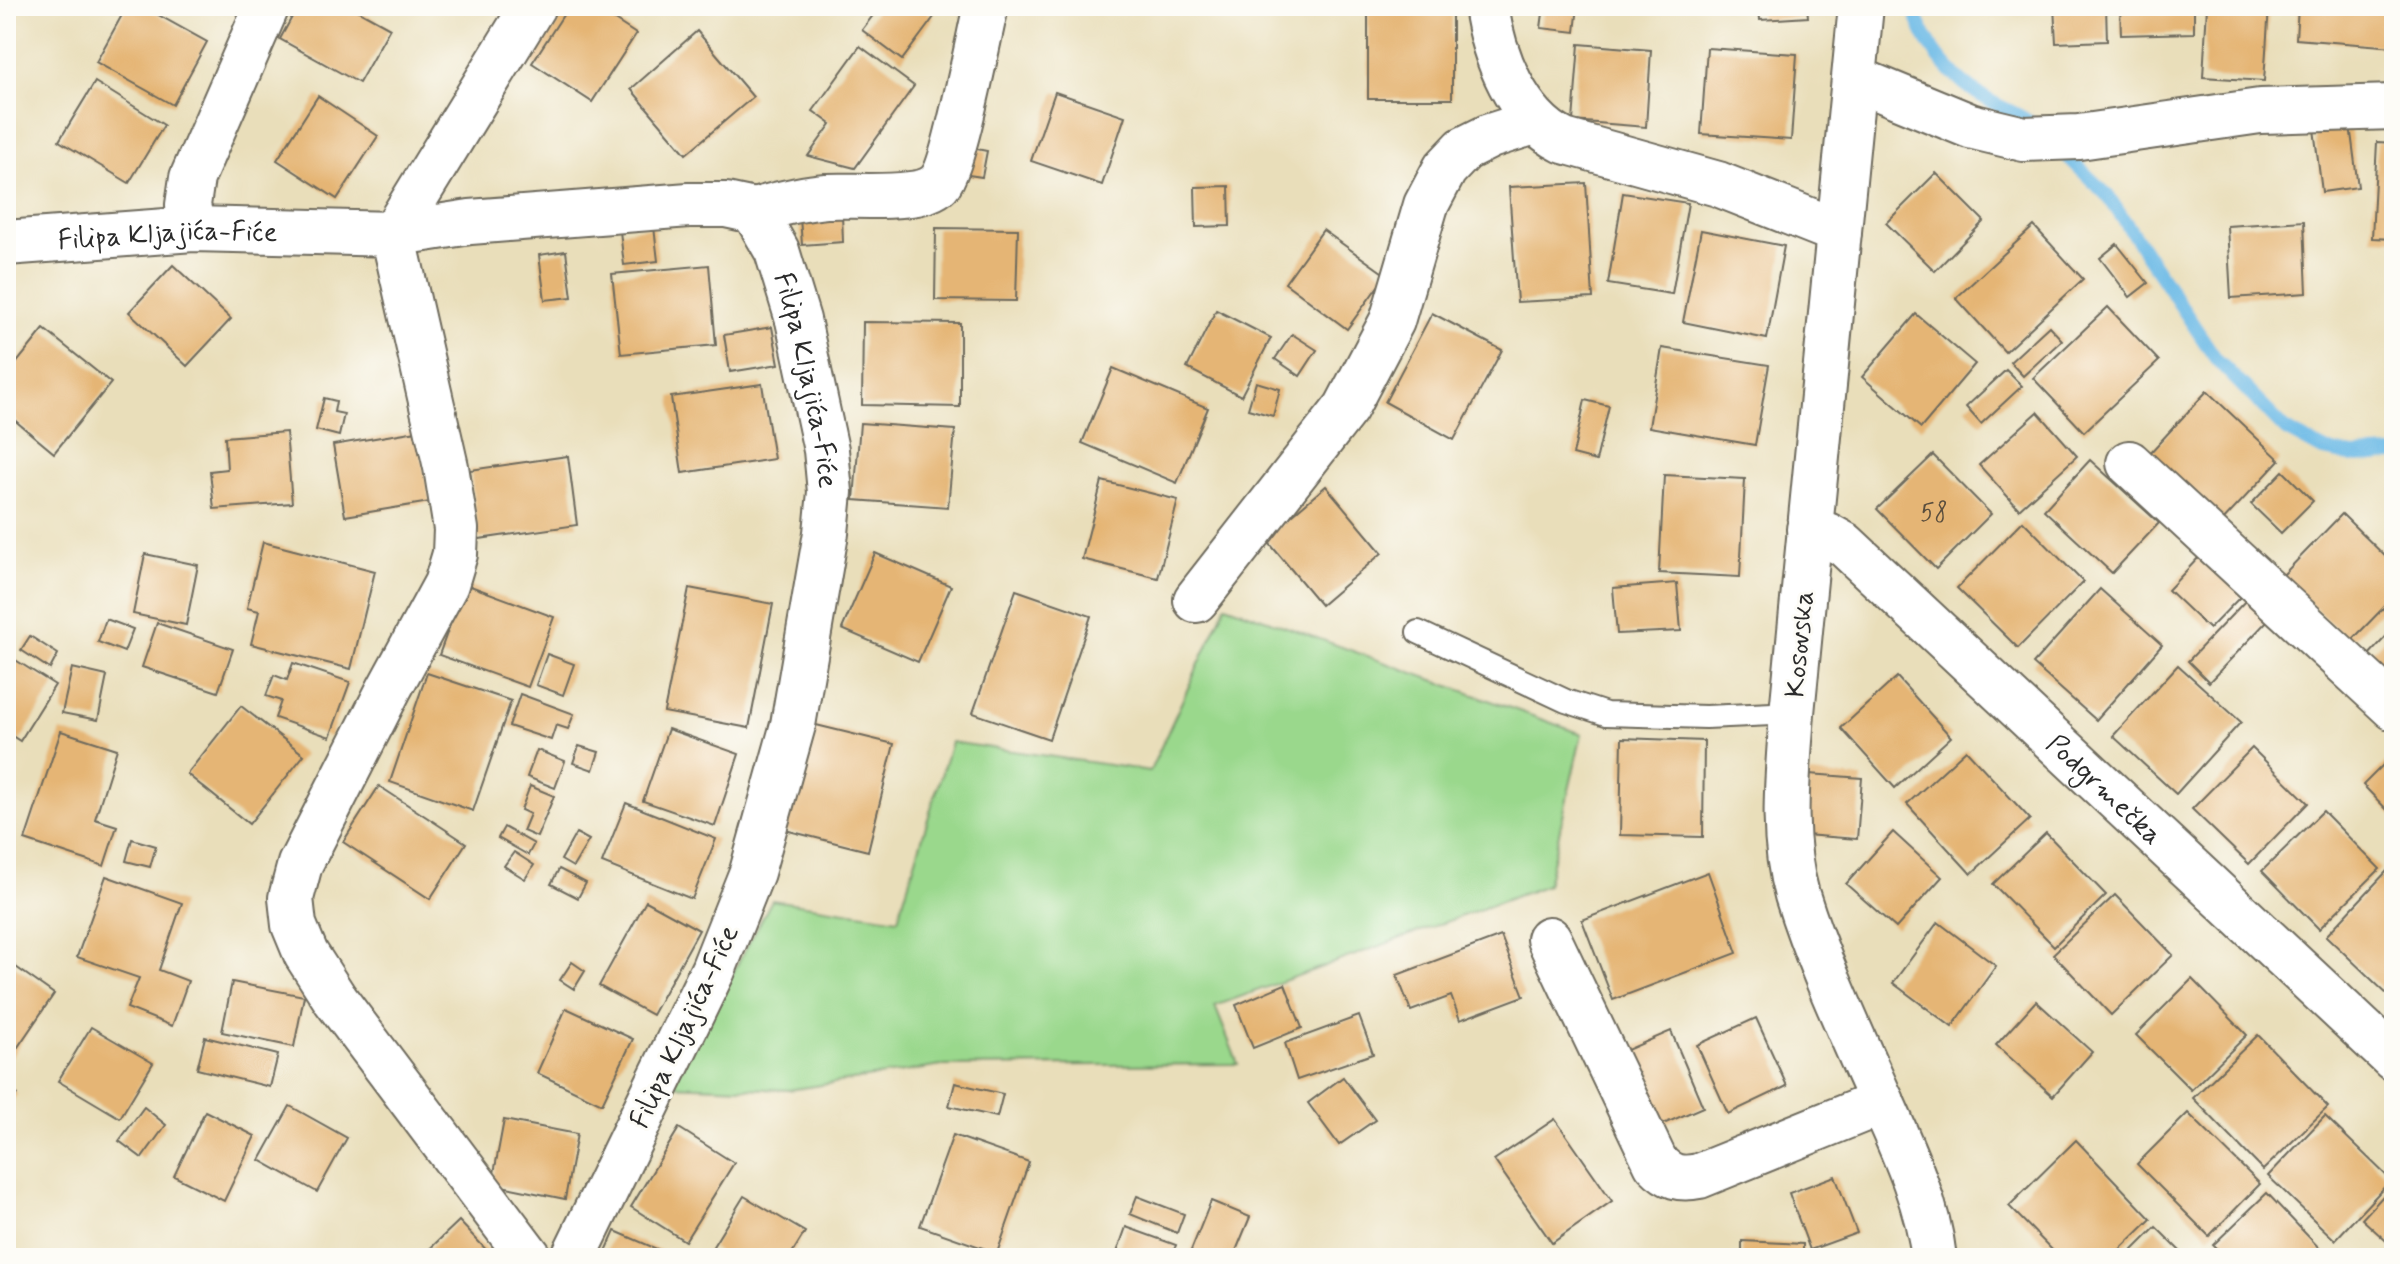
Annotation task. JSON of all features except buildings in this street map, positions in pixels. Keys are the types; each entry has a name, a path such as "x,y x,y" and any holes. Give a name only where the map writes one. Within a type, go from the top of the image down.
{"street":[{"path":"193,229 188,205 192,178 267,6"},
{"path":"530,1258 335,999 306,954 294,925 291,898 300,864 446,584 455,554 456,529 446,467 393,234 533,6"},
{"path":"754,211 790,201 826,196 910,194 938,184 944,175 954,141 986,6"},
{"path":"1486,6 1498,54 1521,103 1534,122 1549,134 1564,141 1718,184 1839,232"},
{"name":"Kosovska","path":"1861,6 1792,713 1786,795 1789,850 1797,893 1828,978 1901,1144 1925,1214 1934,1258"},
{"path":"1856,79 1970,126 2024,139 2079,137 2260,111 2394,107"},
{"path":"1196,600 1346,408 1392,321 1426,205 1445,169 1464,149 1490,136 1534,122"},
{"name":"Filipa Kljajića-Fiće","path":"6,243 193,229 393,234 470,222 689,205 726,205 754,211 777,251 798,320 826,450 830,492 826,533 793,725 752,872 713,970 573,1258"},
{"path":"2129,463 2394,708"},
{"name":"Podgrmečka","path":"1809,529 1845,545 2394,1059"},
{"path":"1549,939 1656,1163 1665,1173 1682,1180 1699,1176 1882,1102"}],"lane":[{"path":"1418,632 1566,701 1606,714 1706,717 1792,713"}],"green space":[{"path":"1226,605 1582,734 1547,885 1215,1006 1238,1064 942,1066 789,1090 672,1085 772,900 898,919 951,742 1150,771"}],"waterway":[{"path":"1914,6 1925,35 1953,73 1977,93 2033,125"},
{"path":"2058,147 2108,196 2216,359 2286,430 2323,450 2353,456 2394,454"}]}
